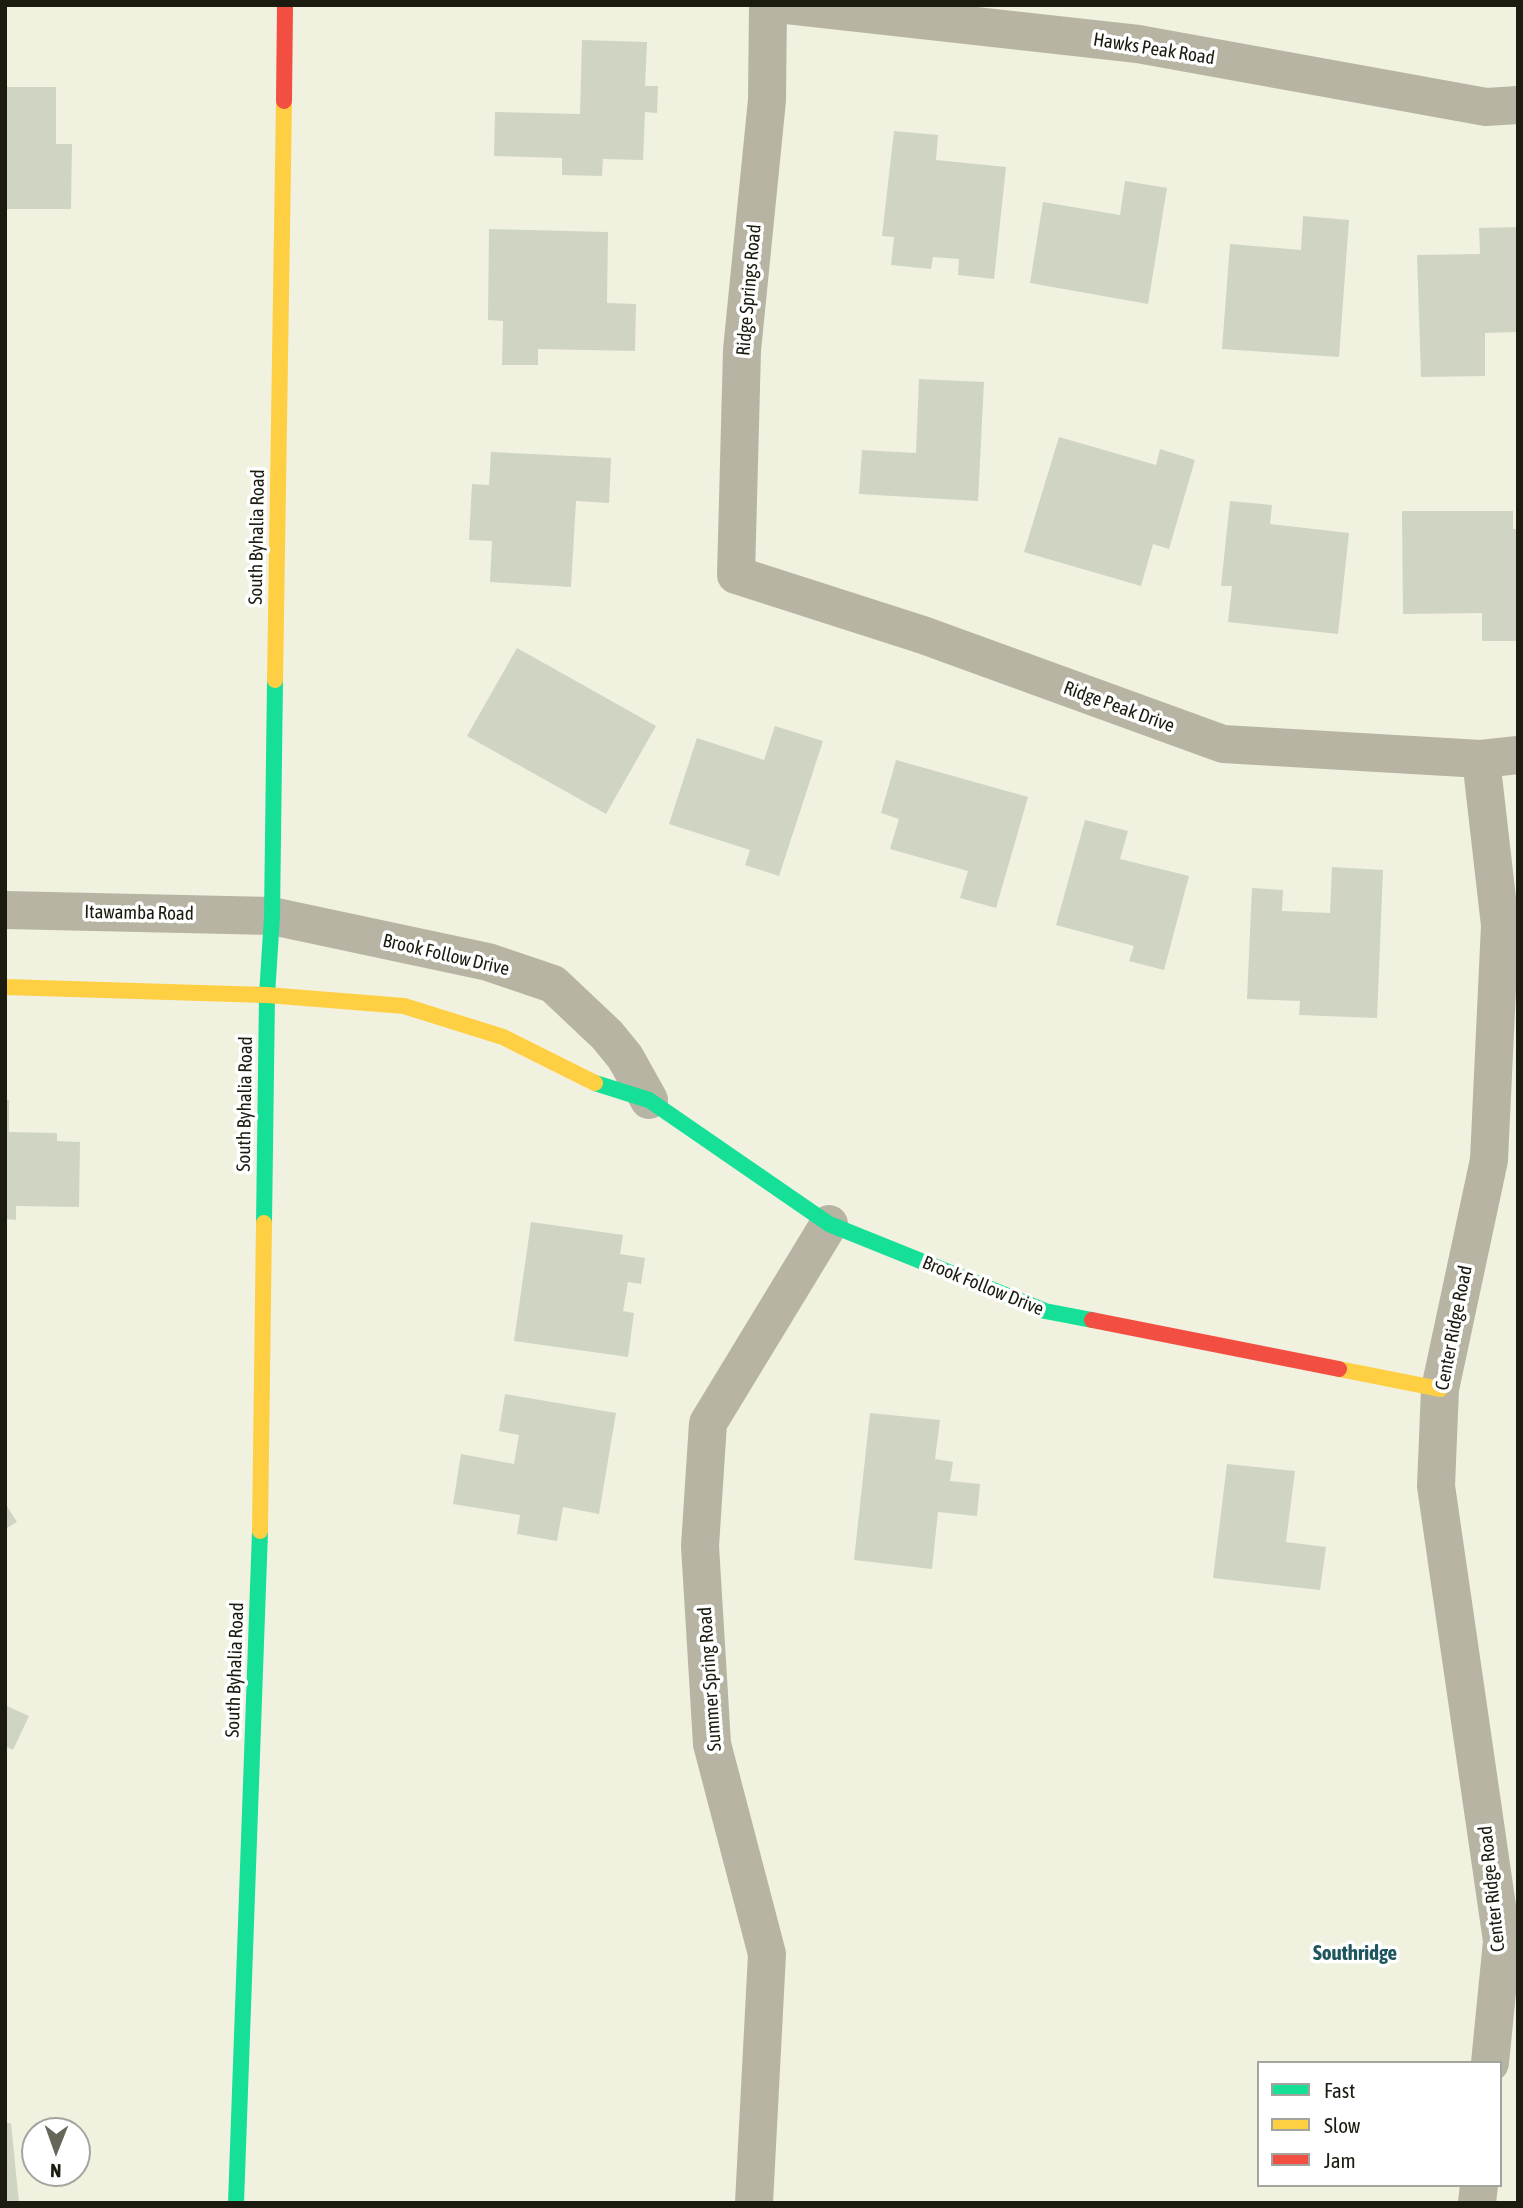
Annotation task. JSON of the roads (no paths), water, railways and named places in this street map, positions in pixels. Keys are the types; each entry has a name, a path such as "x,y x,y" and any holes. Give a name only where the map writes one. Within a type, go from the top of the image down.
{"main road":[{"name":"South Byhalia Road","path":"236,2203 258,1597 267,995 272,916 285,5"},
{"path":"5,987 267,995"},
{"name":"Brook Follow Drive","path":"267,995 404,1006 503,1037 599,1084 649,1100 829,1224 1045,1311 1440,1389"}],"street":[{"name":"Ridge Springs Road","path":"736,575 742,351 767,100 768,5"},
{"name":"Hawks Peak Road","path":"787,5 1138,44 1486,107 1518,105"},
{"name":"Ridge Peak Drive","path":"736,575 923,635 1223,744 1500,757"},
{"name":"Center Ridge Road","path":"1490,2061 1502,1941 1436,1486 1440,1389 1489,1160 1500,925 1500,757"},
{"name":"Itawamba Road","path":"5,910 272,916"},
{"name":"Brook Follow Drive","path":"272,916 488,962 553,985 607,1035 625,1057 649,1100"},
{"name":"Summer Spring Road","path":"754,2203 766,1954 712,1744 701,1546 708,1423 829,1224"}],"district":[{"name":"Southridge","path":"1355,1953"}]}
